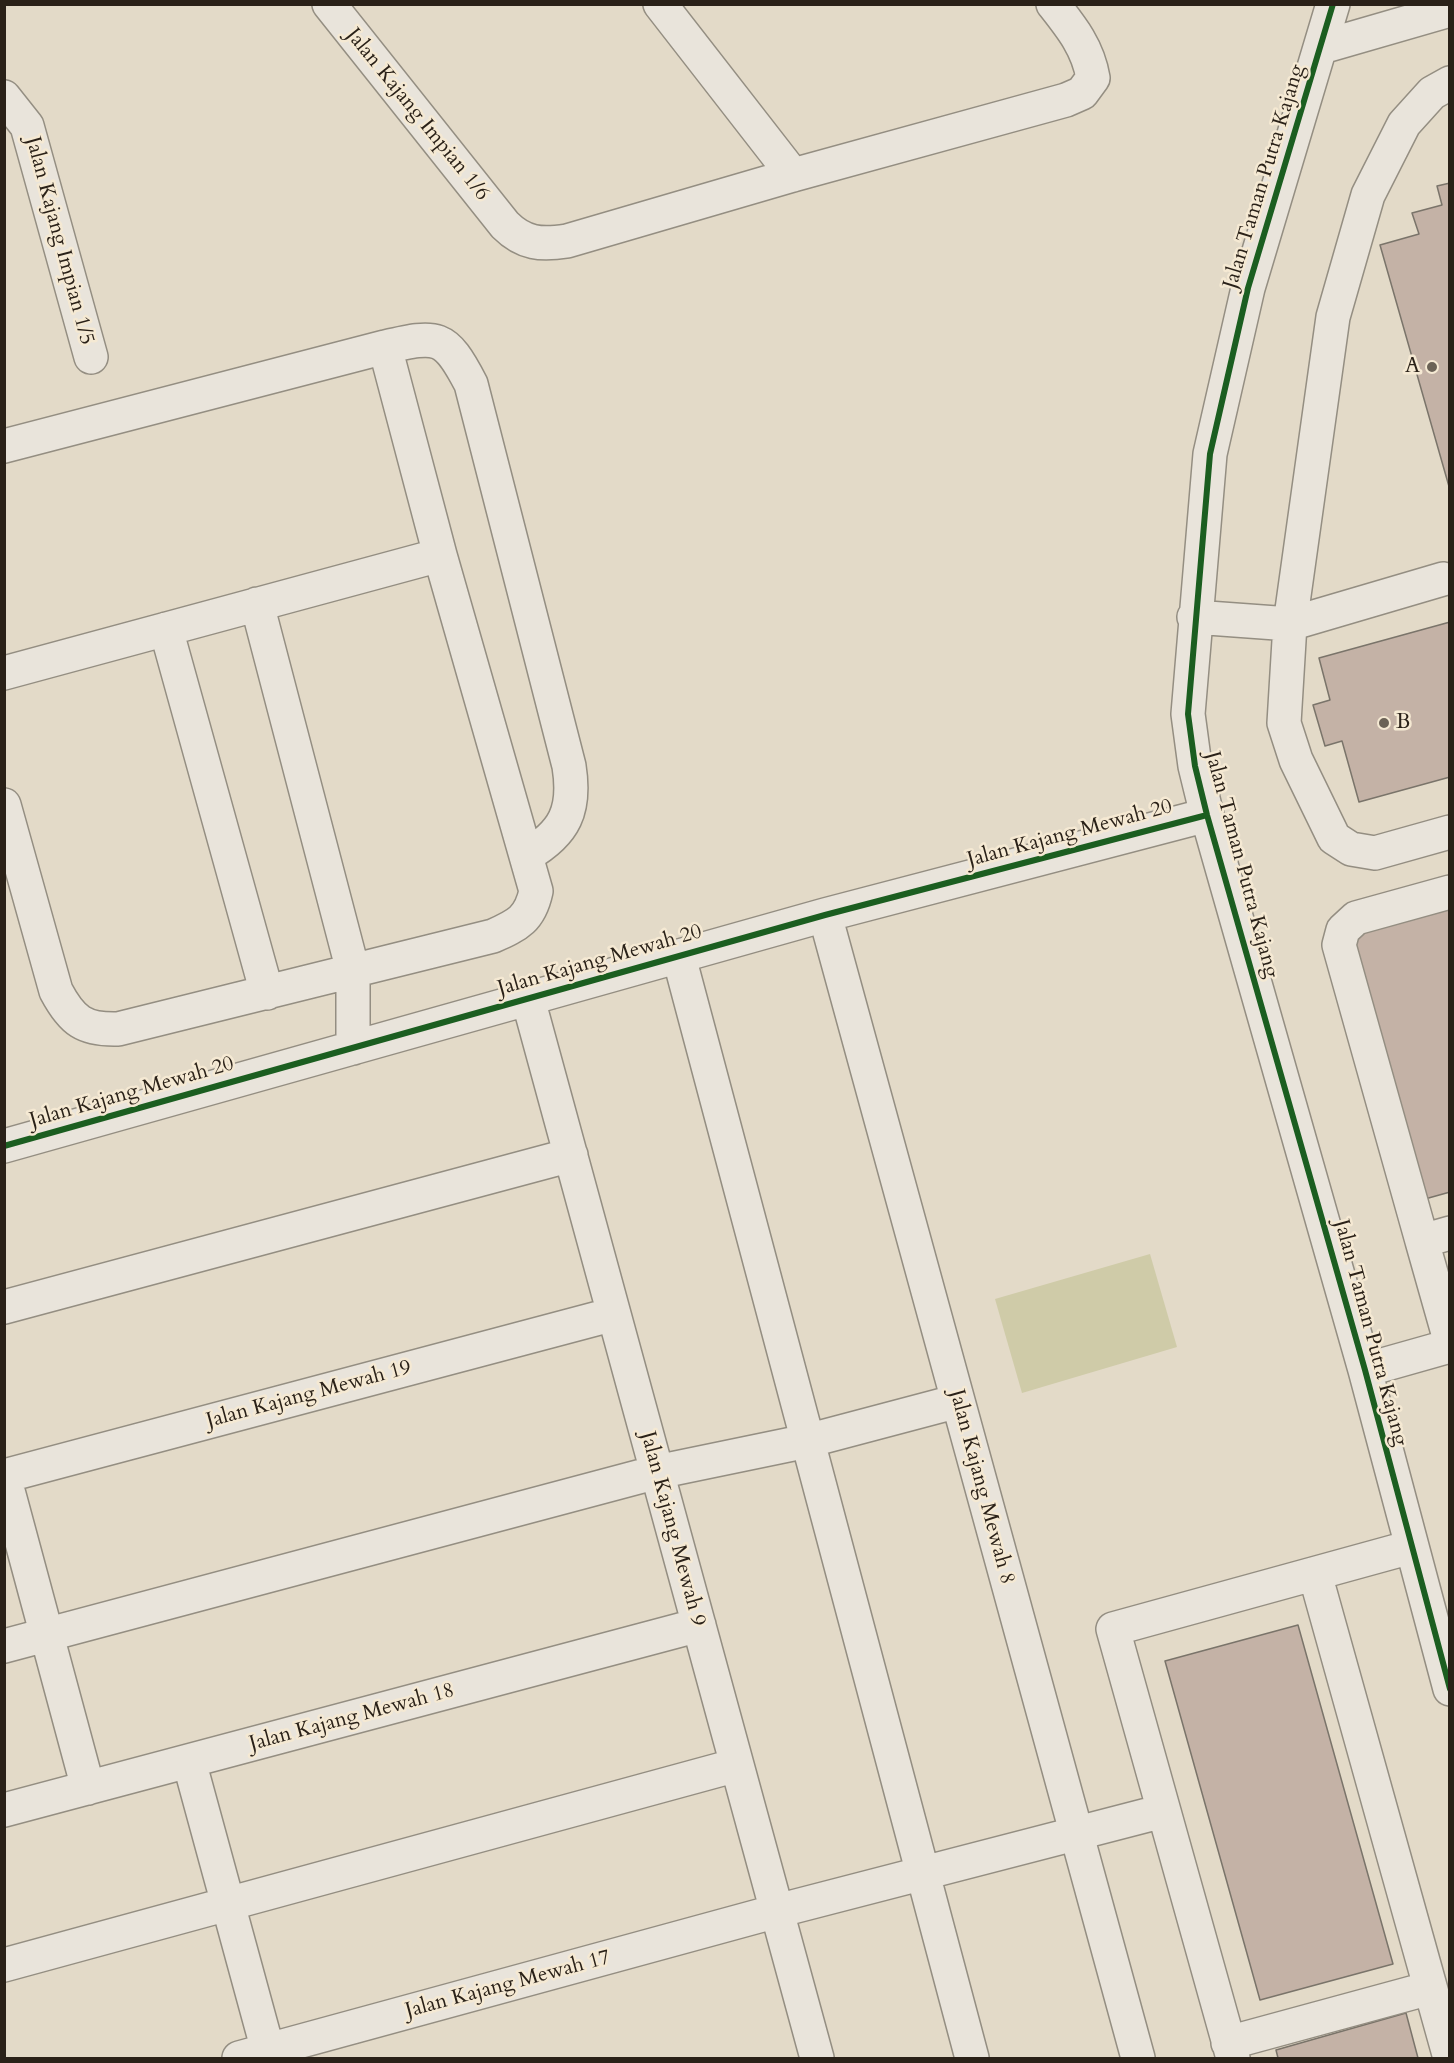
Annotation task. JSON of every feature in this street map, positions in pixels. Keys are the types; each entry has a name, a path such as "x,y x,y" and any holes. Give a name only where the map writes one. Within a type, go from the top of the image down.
{"street":[{"name":"Jalan Kajang Impian 1/6","path":"329,4 505,225 516,236 530,242 546,244 567,241 793,175 1066,100 1082,93 1093,78 1090,60 1079,38 1053,4"},
{"path":"660,4 793,175"},
{"name":"Jalan Taman Putra Kajang","path":"1333,4 1248,288 1210,454 1194,617 1188,714 1195,766 1207,815 1365,1370 1449,1689"},
{"path":"1322,47 1449,10"},
{"path":"1449,83 1432,93 1404,124 1368,195 1333,317 1290,624 1284,723 1296,760 1334,838 1351,849 1375,853 1449,832"},
{"name":"Jalan Kajang Impian 1/5","path":"4,97 27,126 91,357"},
{"path":"4,446 385,347 421,339 442,341 457,357 471,384 569,766 573,791 569,811 558,832 543,846 527,855"},
{"path":"4,805 57,991 65,1008 78,1022 96,1029 118,1029 492,936 515,926 532,910 537,891 440,555 385,347"},
{"path":"4,673 440,555"},
{"path":"1194,617 1290,624 1443,579"},
{"path":"257,604 353,971 353,1048"},
{"path":"166,629 267,993"},
{"name":"Jalan Kajang Mewah 20","path":"4,1146 825,915 1207,815"},
{"path":"1449,892 1356,918 1343,930 1339,945 1436,1237 1449,1340"},
{"name":"Jalan Kajang Mewah 8","path":"825,915 1138,2058"},
{"path":"679,957 972,2058"},
{"name":"Jalan Kajang Mewah 9","path":"528,999 817,2058"},
{"path":"4,1307 571,1155"},
{"name":"Jalan Kajang Mewah 19","path":"4,1476 614,1314"},
{"path":"1365,1370 1449,1346"},
{"path":"4,1646 657,1472 807,1441 958,1401"},
{"path":"4,1476 88,1788"},
{"path":"1411,1547 1113,1629 1230,2051 1430,1988"},
{"path":"1315,1574 1449,2058"},
{"name":"Jalan Kajang Mewah 18","path":"4,1810 699,1625"},
{"path":"189,1761 228,1904 259,2056"},
{"path":"4,1965 737,1765"},
{"name":"Jalan Kajang Mewah 17","path":"259,2056 777,1911 1164,1810"}],"shaded area":[{"path":"1150,1254 1177,1347 1022,1393 995,1299"}],"building":[{"name":"A","path":"1450,183 1450,490 1380,245 1419,234 1412,213 1442,205 1437,186"},
{"name":"B","path":"1450,622 1450,777 1359,802 1342,741 1325,746 1313,705 1330,700 1319,658"},
{"path":"1450,903 1450,1192 1425,1199 1350,930"},
{"path":"1298,1625 1393,1964 1260,2000 1165,1661"},
{"path":"1406,2013 1418,2058 1278,2058 1276,2050"}],"cycle path":[{"path":"1333,4 1248,288 1210,454 1188,714 1195,766 1207,815 1365,1370 1450,1689"},
{"path":"4,1146 825,915 1207,815"}],"place":[{"name":"A","path":"1432,367"},
{"name":"B","path":"1384,723"}]}
